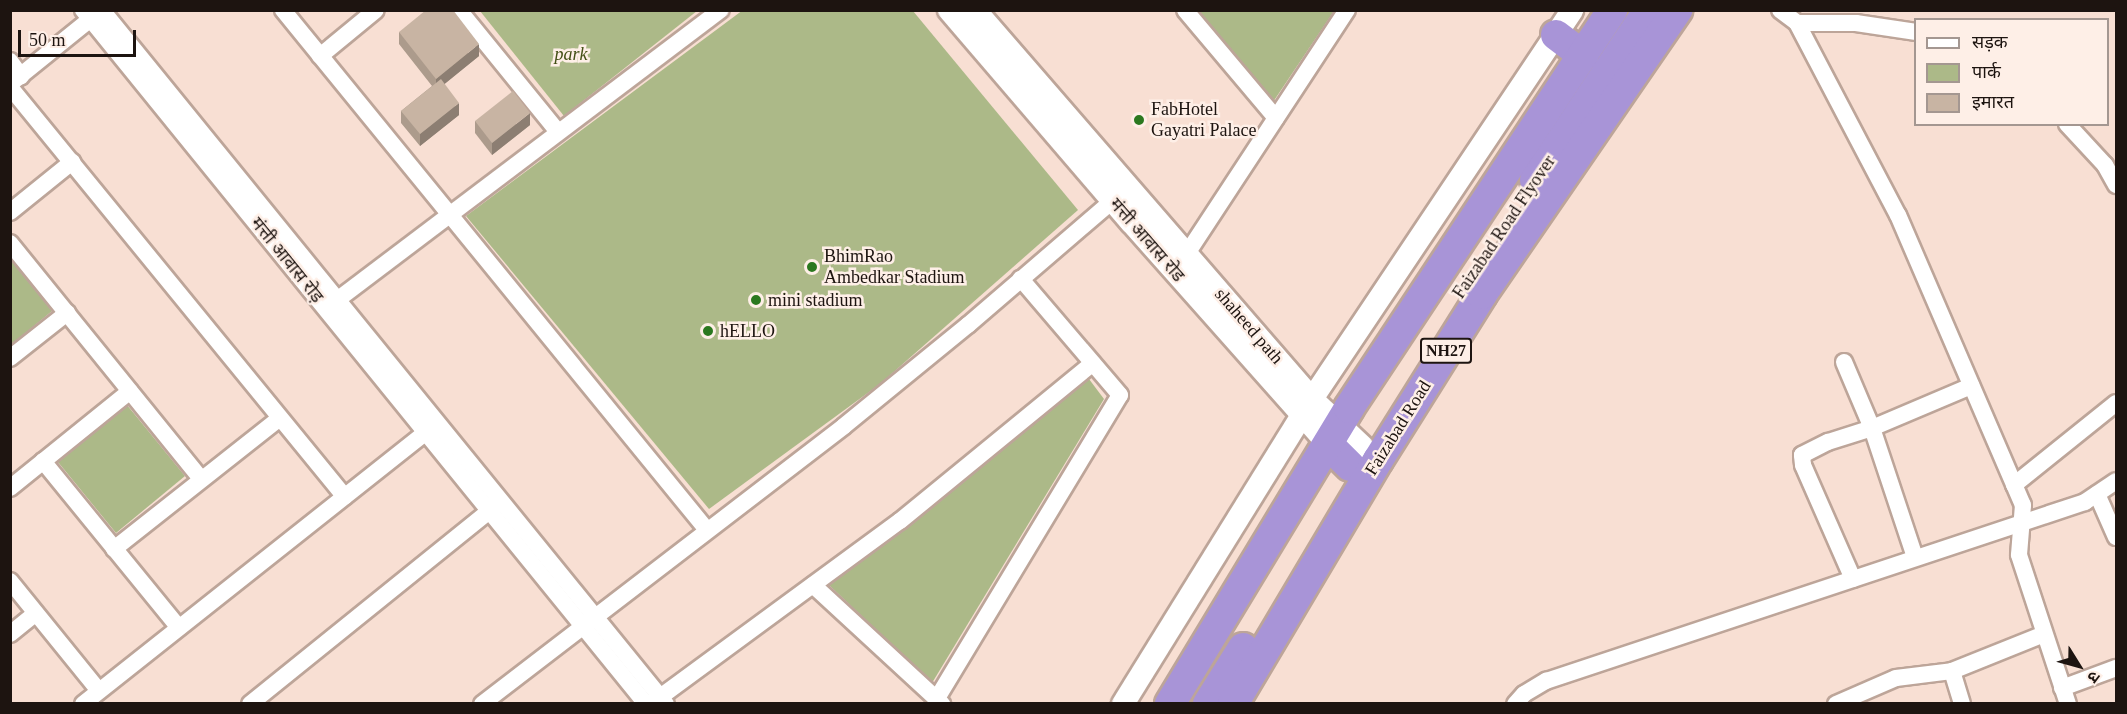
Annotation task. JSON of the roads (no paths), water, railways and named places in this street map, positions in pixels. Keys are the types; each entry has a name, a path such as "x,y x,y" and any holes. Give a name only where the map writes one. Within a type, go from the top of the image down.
{"highway":[{"name":"NH27","path":"1334,434 1612,10"},
{"name":"Faizabad Road Flyover","path":"1208,704 1394,396 1649,10"},
{"name":"Faizabad Road","path":"1233,704 1367,478 1482,294 1677,10"},
{"path":"1564,23 1583,55"},
{"path":"1170,704 1334,434"},
{"name":"मंत्ती आवास रोड","path":"1334,434 1356,456"}],"street":[{"path":"283,10 707,530"},
{"path":"320,56 376,10"},
{"path":"459,10 558,132"},
{"path":"337,300 449,213 721,10"},
{"name":"मंत्ती आवास रोड","path":"949,10 1047,110 1112,201 1334,434"},
{"name":"shaheed path","path":"975,10 1047,110 1186,255 1307,407"},
{"path":"1185,10 1276,118"},
{"path":"1186,255 1347,10"},
{"path":"1780,10 1797,23 1898,215 2023,505 2019,555 2065,696 2116,668"},
{"path":"14,82 94,13 337,300 432,428 83,704"},
{"name":"मंत्ती आवास रोड़","path":"94,13 656,702"},
{"path":"1123,704 1307,407 1564,23"},
{"path":"1797,23 1856,23 1914,32"},
{"path":"10,61 14,82 72,162 345,497"},
{"path":"2069,126 2110,161 2116,185"},
{"path":"10,212 72,162"},
{"path":"482,704 503,697 588,620 844,426 1022,279 1112,201"},
{"path":"10,243 201,479"},
{"path":"813,585 939,702 1120,395 1022,279"},
{"path":"10,358 68,313"},
{"path":"1844,362 1872,428 1915,557"},
{"path":"656,702 900,521 1093,363"},
{"path":"1853,579 1803,465 1802,455 1828,442 1872,428 1971,386"},
{"path":"10,488 130,391"},
{"path":"2014,485 2116,403"},
{"path":"114,549 280,418"},
{"path":"43,461 179,628"},
{"path":"1515,704 1524,694 1546,681 2085,502 2116,481"},
{"path":"2097,494 2116,537"},
{"path":"253,703 495,507"},
{"path":"10,581 99,691"},
{"path":"10,634 36,613"},
{"path":"1836,704 1896,678 1952,671 2044,634"},
{"path":"1952,671 1962,704"}],"place":[{"name":"FabHotel Gayatri Palace","path":"1139,120"},
{"name":"BhimRao Ambedkar Stadium","path":"812,267"},
{"name":"mini stadium","path":"756,300"},
{"name":"hELLO","path":"708,331"}],"park label":[{"name":"park","path":"571,54"}]}
